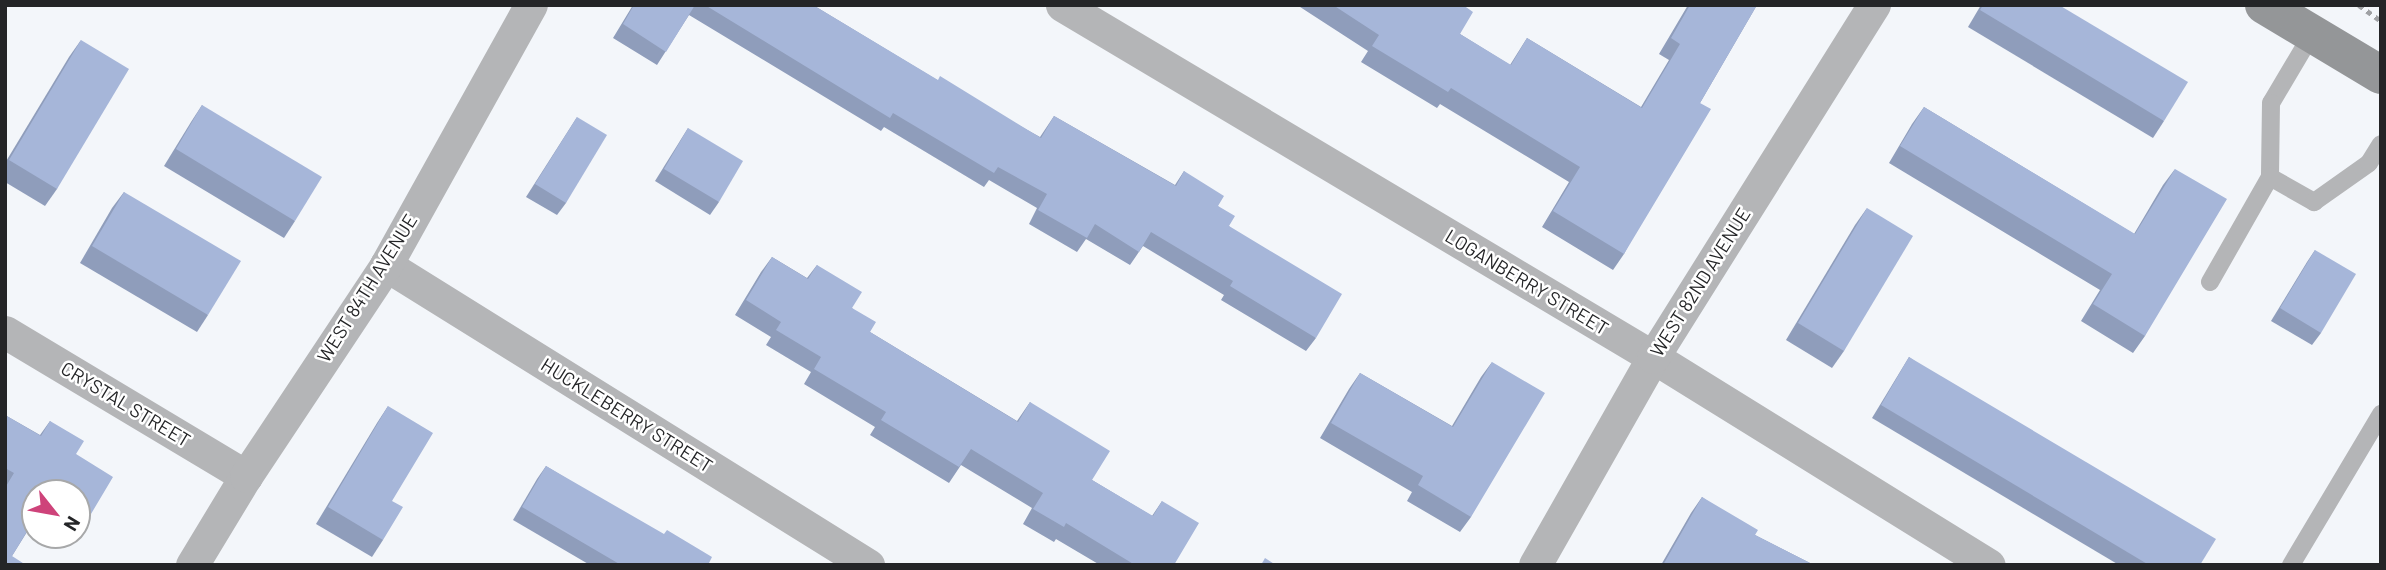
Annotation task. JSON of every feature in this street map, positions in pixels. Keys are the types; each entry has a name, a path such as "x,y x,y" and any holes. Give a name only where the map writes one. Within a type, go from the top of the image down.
{"main road":[{"path":"2264,5 2381,75"}],"street":[{"name":"WEST 84TH AVENUE","path":"192,565 246,475 386,265 531,5"},
{"name":"LOGANBERRY STREET","path":"1062,5 1653,357 1989,565"},
{"name":"WEST 82ND AVENUE","path":"1535,565 1653,357 1874,5"},
{"name":"HUCKLEBERRY STREET","path":"386,265 868,565"},
{"name":"CRYSTAL STREET","path":"5,332 246,475"}],"lane":[{"path":"2210,282 2270,177 2271,103 2312,34"},
{"path":"2270,177 2314,202 2369,163 2381,144"},
{"path":"2291,565 2375,435 2381,414"}],"path":[{"path":"2359,5 2381,21"}],"building":[{"path":"634,5 695,5 666,52 623,24"},
{"path":"705,5 813,5 938,80 940,76 1041,138 1054,116 1176,186 1184,171 1224,196 1218,206 1235,216 1229,226 1342,294 1316,338 1230,286 1233,281 1151,232 1139,252 1095,224 1087,238 1038,210 1047,194 998,167 994,173 893,113 890,118"},
{"path":"1333,5 1463,5 1473,12 1460,34 1511,65 1527,38 1642,108 1680,44 1671,38 1690,5 1757,5 1700,103 1711,109 1624,254 1553,211 1580,167 1451,88 1448,92 1372,46 1379,35"},
{"path":"1983,5 2059,5 2188,82 2164,121 1980,10"},
{"path":"81,40 129,69 57,189 9,160"},
{"path":"202,105 322,177 295,221 176,149"},
{"path":"1924,107 2135,234 2175,169 2227,199 2145,336 2093,304 2112,274 1900,146"},
{"path":"577,117 607,135 566,203 535,184"},
{"path":"688,128 743,161 719,202 664,169"},
{"path":"124,192 241,261 208,315 92,246"},
{"path":"1867,208 1913,236 1844,351 1798,323"},
{"path":"2315,250 2356,274 2321,333 2280,308"},
{"path":"772,257 808,279 817,265 862,292 852,308 876,322 870,332 1018,422 1030,402 1110,451 1092,480 1153,516 1162,501 1199,523 1174,565 1135,565 1066,523 1064,527 1033,509 1043,493 971,449 959,467 881,420 886,412 814,369 821,357 776,330 781,322 746,300"},
{"path":"1909,357 2216,539 2200,565 2149,565 1881,405"},
{"path":"1492,362 1545,393 1471,517 1418,485 1423,476 1331,423 1360,373 1453,427"},
{"path":"388,406 433,433 392,501 403,507 383,540 328,507"},
{"path":"5,415 41,436 50,421 84,441 76,454 113,477 91,514 91,479 21,479 21,541 12,556 26,565 5,565 5,488 14,473 5,468"},
{"path":"546,466 664,534 667,530 712,557 708,565 621,565 522,507"},
{"path":"1702,497 1758,530 1755,535 1814,565 1663,565"},
{"path":"1265,558 1276,565 1261,565"}]}
